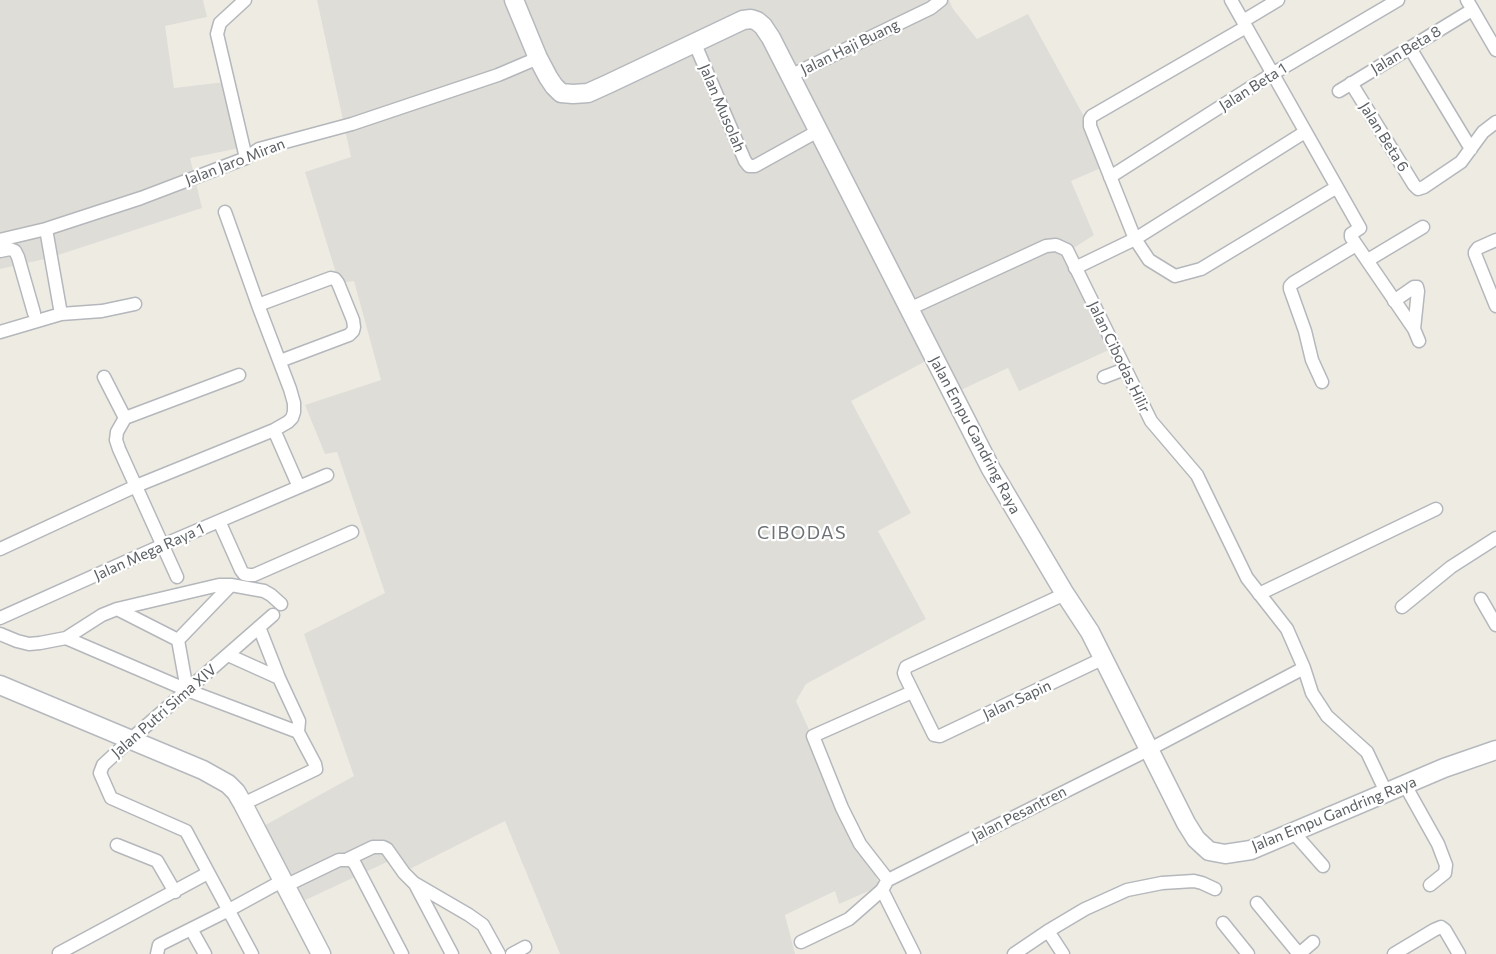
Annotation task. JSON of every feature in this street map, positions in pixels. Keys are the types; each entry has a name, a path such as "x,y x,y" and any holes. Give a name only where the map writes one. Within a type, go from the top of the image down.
{"street":[{"path":"245,0 220,23 217,34 246,158"},
{"name":"Jalan Empu Gandring Raya","path":"514,0 538,58 548,77 561,93 588,93 743,20 751,19 763,26 991,469 1090,632 1186,823 1196,839 1209,851 1225,854 1251,850 1444,768 1496,750"},
{"name":"Jalan Haji Buang","path":"790,76 931,8 941,0"},
{"path":"1231,0 1360,228 1350,235 1368,260 1394,301 1417,335 1417,287 1394,301"},
{"path":"1278,0 1245,24 1092,116 1089,124 1135,239 1149,260 1175,276 1201,269 1337,187"},
{"name":"Jalan Beta 1","path":"1110,177 1381,4 1398,0"},
{"path":"1470,5 1496,50"},
{"name":"Jalan Beta 8","path":"1339,91 1410,48 1470,5"},
{"name":"Jalan Musolah","path":"695,44 749,166 755,166 818,130"},
{"path":"1410,48 1471,149 1483,132 1496,122"},
{"name":"Jalan Jaro Miran","path":"0,240 46,229 141,198 246,158 259,149 352,124 498,75 538,58"},
{"name":"Jalan Beta 6","path":"1351,84 1418,189 1461,162 1471,149"},
{"path":"1076,268 1135,239 1305,132"},
{"path":"0,549 136,486 274,430 288,422 294,411 294,403 225,212"},
{"path":"1368,260 1423,226"},
{"path":"46,229 61,314"},
{"path":"1496,240 1478,248 1475,252 1475,258 1496,306"},
{"name":"Jalan Cibodas Hilir","path":"909,309 1046,246 1056,245 1068,250 1151,421 1197,475 1247,578 1287,629 1312,693 1327,716 1367,752 1386,792"},
{"path":"1322,382 1312,360 1290,286 1356,245"},
{"path":"0,251 10,249 15,251 34,313"},
{"path":"258,305 331,278 338,283 353,320 353,331 349,335 280,361"},
{"path":"0,332 61,314 102,311 135,304"},
{"path":"1104,377 1125,369"},
{"path":"177,577 119,449 116,440 117,432 125,418 239,375"},
{"path":"104,377 125,418"},
{"path":"274,430 299,487"},
{"name":"Jalan Mega Raya 1","path":"0,618 327,475"},
{"path":"1259,594 1436,509"},
{"path":"219,521 241,570 244,574 249,575 352,532"},
{"path":"1402,607 1451,567 1496,538"},
{"path":"0,634 30,644 66,638 102,615 117,609 219,585 264,591 281,603"},
{"path":"178,640 231,585"},
{"path":"914,954 885,885 860,844 842,807 813,736 912,692 904,673 909,665 1065,594"},
{"path":"1480,599 1496,625"},
{"path":"117,609 178,640"},
{"name":"Jalan Putri Sima XIV","path":"252,954 184,830 113,799 100,769 273,615"},
{"path":"243,804 316,769 298,732 300,721 279,678 259,627"},
{"path":"66,638 187,690 298,732"},
{"path":"178,640 187,690"},
{"path":"228,655 279,678"},
{"name":"Jalan Sapin","path":"912,692 935,736 940,736 1104,658"},
{"path":"1150,748 1304,668"},
{"path":"0,685 218,777 228,784 243,804 321,954"},
{"name":"Jalan Pesantren","path":"801,942 849,919 885,885 1150,748"},
{"path":"1405,786 1438,844 1446,865 1445,873 1430,885"},
{"path":"1294,833 1323,866"},
{"path":"117,845 157,861 175,892"},
{"path":"160,951 191,929 283,883 339,860 348,859 373,847 383,847 414,883 483,925 499,954"},
{"path":"348,859 355,864 402,954"},
{"path":"59,953 208,873"},
{"path":"1014,954 1085,909 1127,890 1162,883 1194,881 1215,889"},
{"path":"414,883 452,954"},
{"path":"1257,903 1299,954 1313,942"},
{"path":"1223,923 1248,954"},
{"path":"1394,954 1441,927 1458,954"},
{"path":"191,929 205,954"},
{"path":"1048,931 1063,954"},
{"path":"512,954 525,947"}],"shaded area":[{"path":"0,0 203,0 207,17 165,26 174,88 234,81 250,146 190,158 202,208 49,258 0,269"},
{"path":"317,0 949,0 953,9 977,39 1028,14 1110,164 1071,181 1094,235 1066,253 1089,309 1111,349 1019,391 1008,368 946,397 926,361 851,401 911,513 878,531 926,619 806,684 796,701 880,886 839,904 835,891 785,915 795,954 560,954 505,821 398,875 389,861 299,903 260,828 354,776 304,634 385,593 337,452 325,454 305,405 381,380 354,281 339,283 305,172 351,157"}],"district":[{"name":"CIBODAS","path":"802,533"}]}
